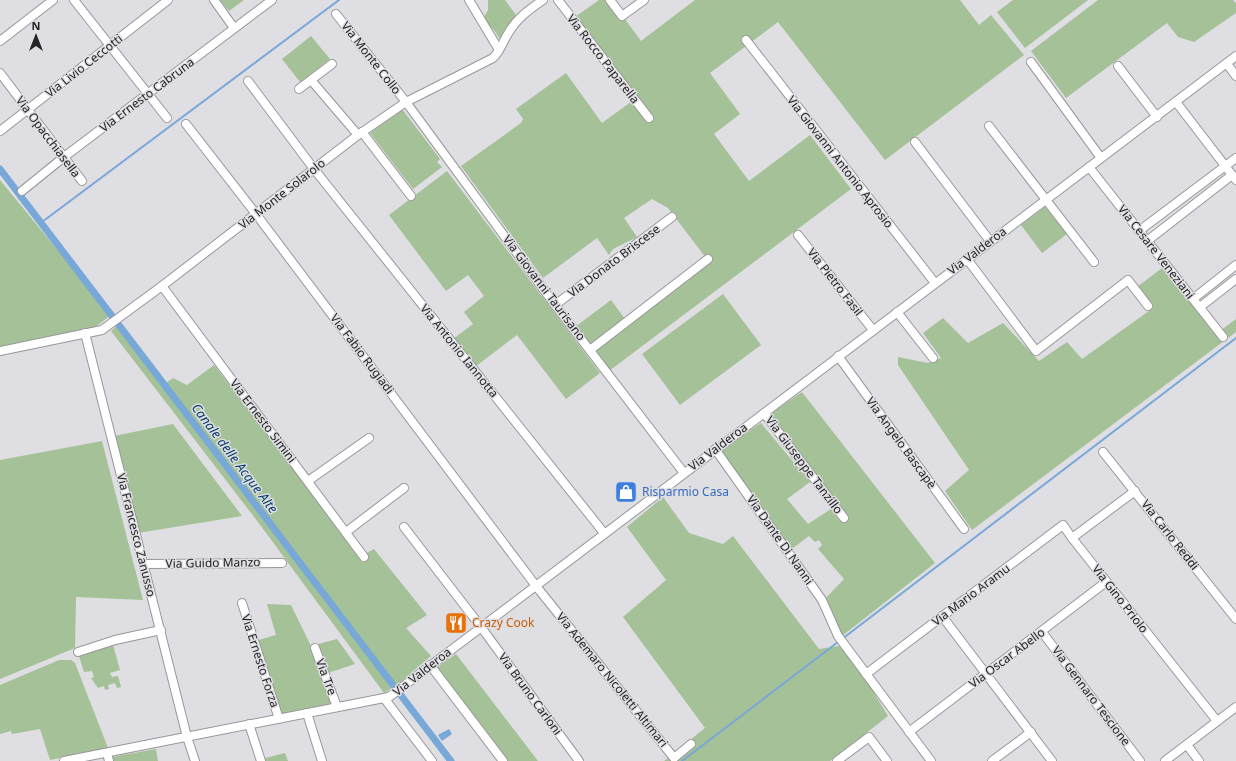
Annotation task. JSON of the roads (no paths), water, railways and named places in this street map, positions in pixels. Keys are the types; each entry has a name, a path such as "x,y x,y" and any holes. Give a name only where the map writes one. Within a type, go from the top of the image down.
{"street":[{"path":"0,42 53,0"},
{"path":"74,0 167,118"},
{"path":"214,0 234,28"},
{"name":"Via Ernesto Cabruna","path":"22,190 272,0"},
{"path":"469,0 499,50"},
{"name":"Via Monte Solarolo","path":"0,351 102,330 162,286 360,134 406,102 492,58 499,50 509,31 523,15 543,0"},
{"name":"Via Rocco Paparella","path":"558,0 649,118"},
{"path":"610,0 622,16 644,0"},
{"name":"Via Livio Ceccotti","path":"0,131 110,46 165,1"},
{"name":"Via Monte Collo","path":"336,14 406,102"},
{"name":"Via Giovanni Antonio Aprosio","path":"746,40 935,283"},
{"name":"Via Valderoa","path":"64,761 108,757 187,736 387,697 1236,56"},
{"path":"1031,62 1101,158"},
{"path":"299,88 332,64"},
{"path":"1227,64 1236,76"},
{"path":"1118,66 1157,117"},
{"name":"Via Opacchiasella","path":"0,73 82,181"},
{"path":"312,80 360,134 411,196"},
{"name":"Via Antonio Iannotta","path":"248,81 314,169 604,533"},
{"name":"Via Giovanni Taurisano","path":"406,102 555,305 684,473"},
{"path":"1147,242 1234,178 1176,102"},
{"name":"Via Fabio Rugiadi","path":"186,124 256,214 536,586"},
{"path":"989,126 1094,262"},
{"path":"915,142 990,241"},
{"path":"1139,231 1236,158"},
{"name":"Via Cesare Veneziani","path":"1089,167 1147,242 1224,337"},
{"name":"Via Donato Briscese","path":"555,305 672,217"},
{"name":"Via Pietro Fasil","path":"798,235 873,330"},
{"path":"590,350 708,259"},
{"path":"967,259 1036,351 1128,280 1148,306"},
{"path":"1193,299 1236,265"},
{"path":"1200,307 1236,279"},
{"name":"Via Ernesto Simini","path":"162,286 364,556"},
{"path":"897,312 933,358"},
{"name":"Via Francesco Zanusso","path":"85,333 187,736 195,761"},
{"name":"Via Angelo Bascapè","path":"838,356 964,529"},
{"name":"Via Giuseppe Tanzillo","path":"764,413 844,518"},
{"path":"308,481 369,438"},
{"name":"Via Dante Di Nanni","path":"715,449 822,600 838,636 930,761"},
{"name":"Via Carlo Reddi","path":"1103,452 1236,618"},
{"path":"346,532 404,488"},
{"path":"1072,538 1135,491"},
{"name":"Via Mario Aramu","path":"866,674 1063,525 1072,538"},
{"name":"Via Bruno Carloni","path":"404,527 481,627 579,761"},
{"name":"Via Gino Priolo","path":"1072,538 1217,721"},
{"name":"Via Guido Manzo","path":"144,564 282,562"},
{"name":"Via Oscar Abello","path":"909,732 1106,582"},
{"name":"Via Ademaro Nicoletti Altimari","path":"536,586 674,758 691,744"},
{"name":"Via Ernesto Forza","path":"242,603 278,718"},
{"path":"942,616 1052,761"},
{"path":"78,652 115,640 160,630"},
{"name":"Via Gennaro Tescione","path":"1042,632 1140,761"},
{"name":"Via Tre","path":"315,648 337,707"},
{"path":"430,665 503,761"},
{"path":"387,697 432,761"},
{"path":"1165,761 1236,707"},
{"path":"307,713 322,761"},
{"path":"249,724 261,761"},
{"path":"992,761 1031,732"},
{"path":"837,761 869,737 887,761"},
{"path":"1187,745 1199,761"}],"water":[{"path":"449,729 452,734 442,741 438,735"}],"waterway":[{"path":"42,222 339,0"},
{"name":"Canale delle Acque Alte","path":"0,169 451,761"},
{"path":"842,639 1236,338"},
{"path":"682,761 838,642"}],"place":[{"name":"Risparmio Casa","path":"626,492"},
{"name":"Crazy Cook","path":"456,623"}]}
